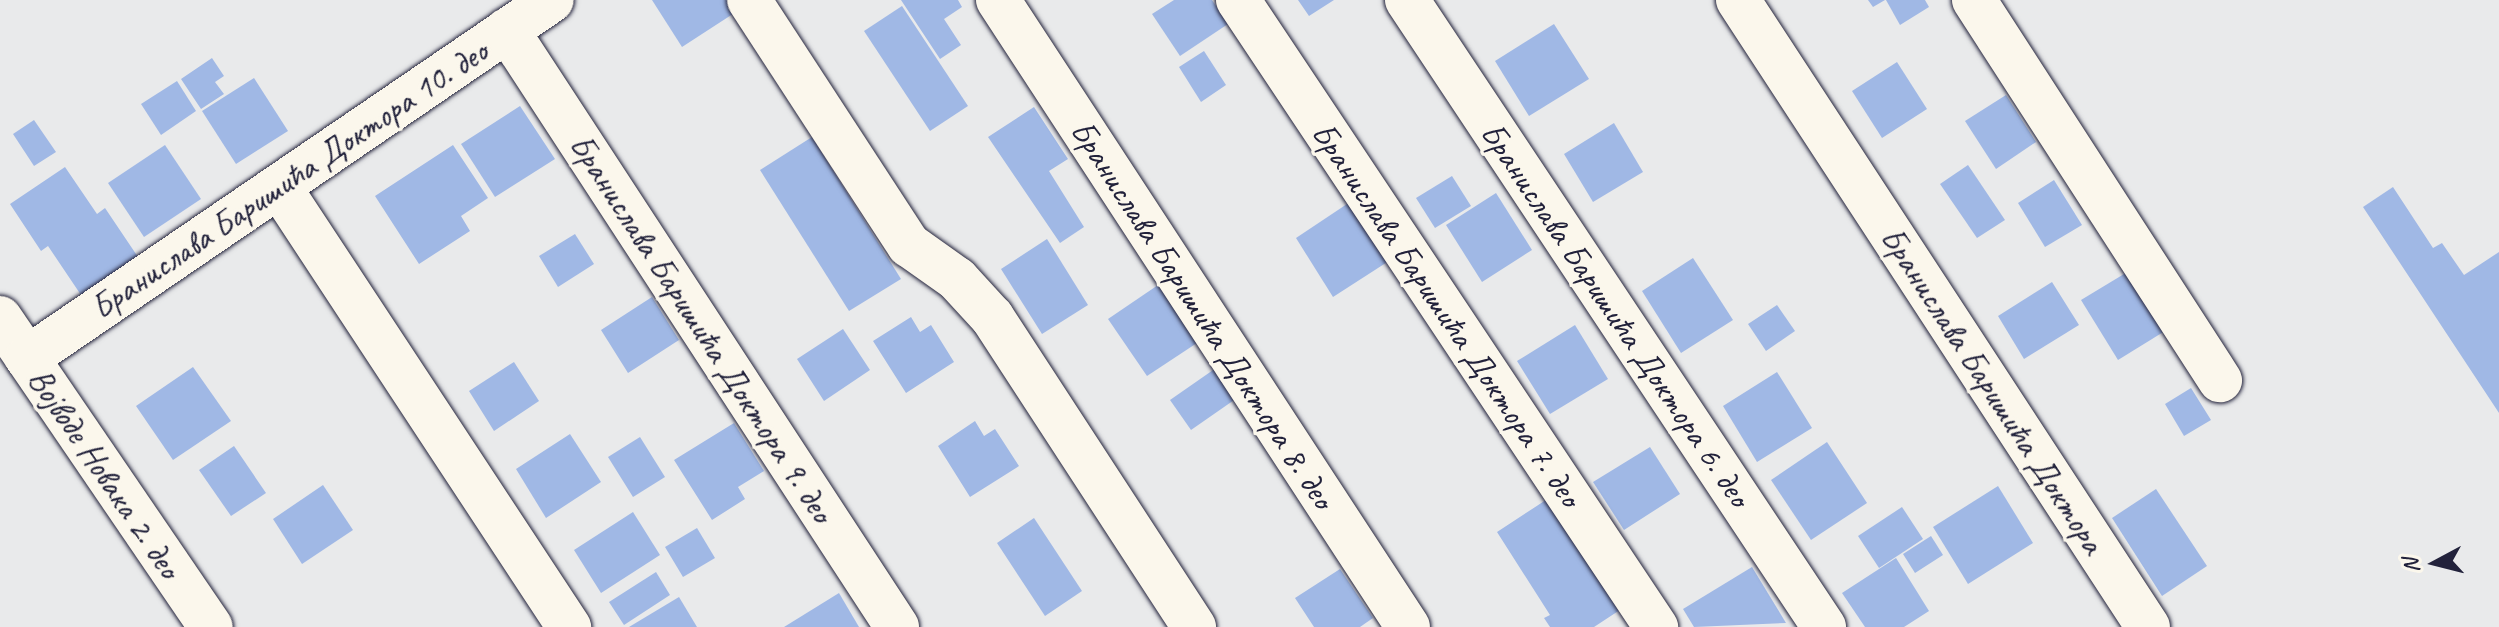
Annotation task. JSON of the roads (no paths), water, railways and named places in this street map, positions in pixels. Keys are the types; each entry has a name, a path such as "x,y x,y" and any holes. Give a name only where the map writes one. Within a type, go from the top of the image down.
{"street":[{"name":"Бранислава Баришића Доктора 10. део","path":"27,358 552,0"},
{"path":"749,0 902,236 966,288 992,317 1194,627"},
{"name":"Бранислава Баришића Доктора 8. део","path":"998,0 1408,627"},
{"name":"Бранислава Баришића Доктора 7. део","path":"1238,0 1656,627"},
{"name":"Бранислава Баришића Доктора 6. део","path":"1407,0 1824,627"},
{"name":"Бранислава Баришића Доктора","path":"1738,0 2148,627"},
{"path":"1974,0 2220,380"},
{"name":"Бранислава Баришића Доктора 9. део","path":"507,30 897,627"},
{"path":"280,188 569,627"},
{"name":"Војводе Новака 2. део","path":"0,318 211,627"}]}
